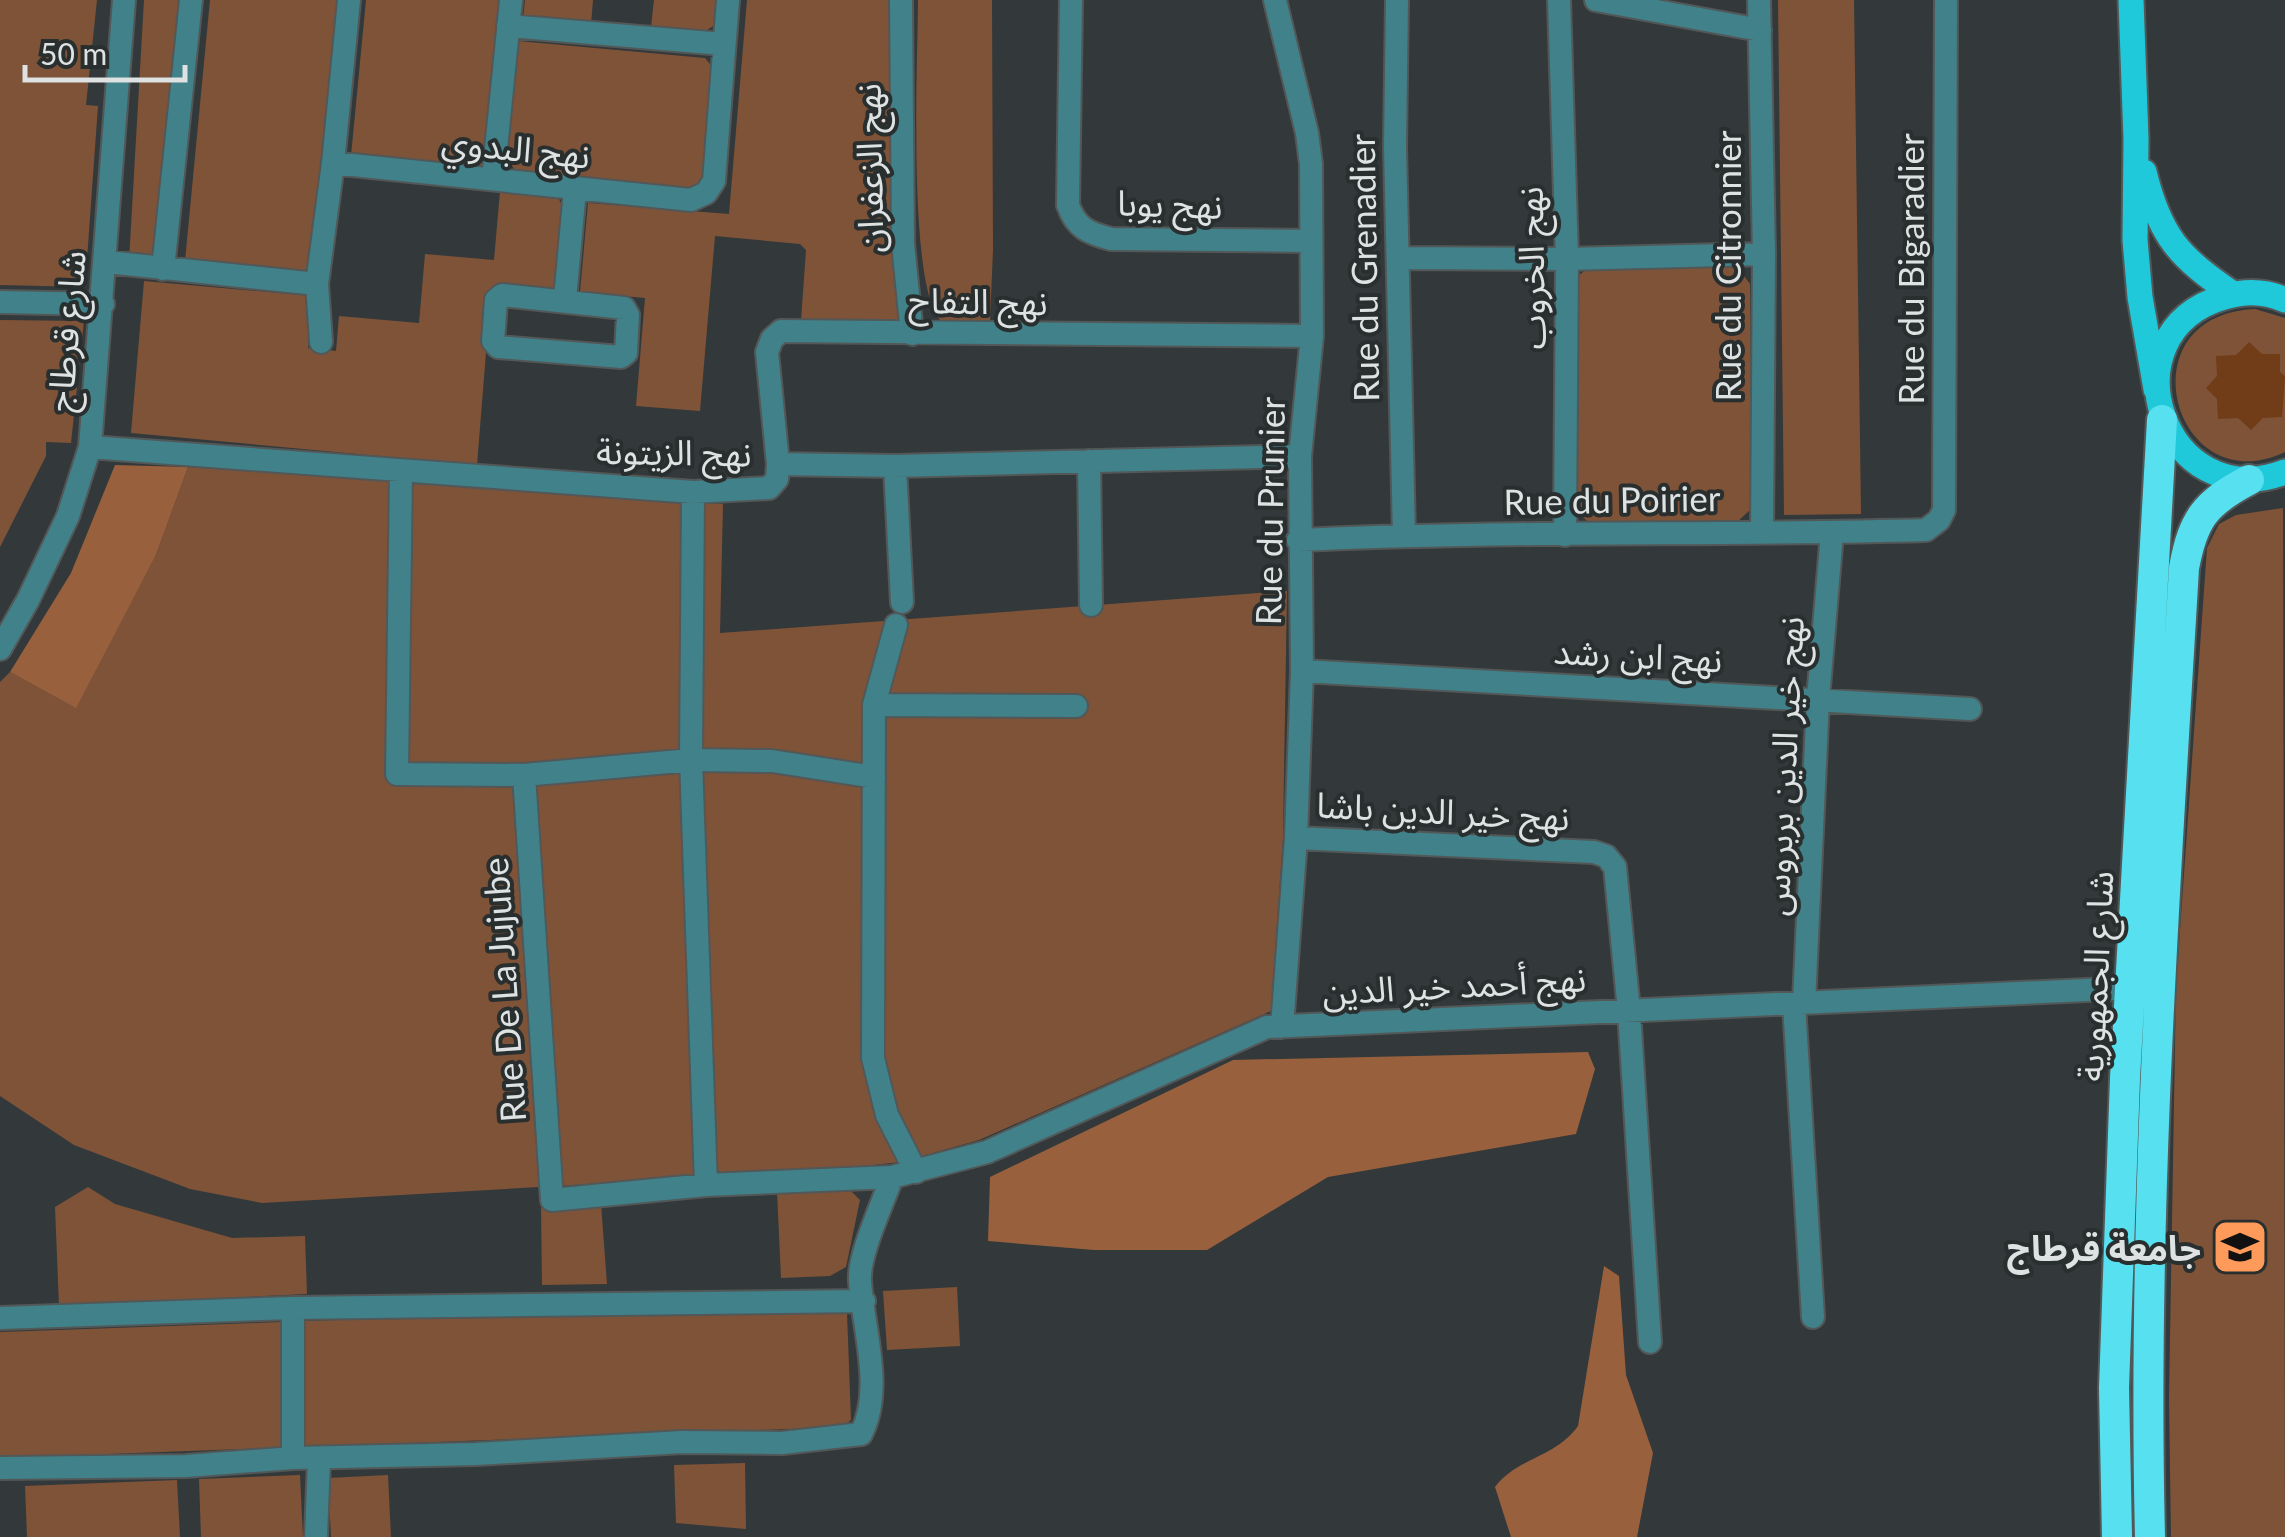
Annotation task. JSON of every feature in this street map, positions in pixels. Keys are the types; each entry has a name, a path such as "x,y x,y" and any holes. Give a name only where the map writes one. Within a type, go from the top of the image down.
{"highway":[{"name":"شارع الجمهورية","path":"2117,1537 2114,1388 2162,420"},
{"name":"شارع الجمهورية","path":"2150,1537 2147,1395 2160,989 2184,568 2189,540 2210,504 2273,478"}],"main road":[{"path":"2131,0 2135,240 2140,297 2162,420 2182,451 2196,463 2230,478 2273,478"},
{"path":"2136,138 2154,211 2166,234 2203,274 2244,293 2285,300"},
{"path":"2156,389 2158,367 2176,327 2212,300 2244,293"}],"street":[{"name":"شارع قرطاج","path":"0,649 68,516 90,447 124,0"},
{"path":"163,269 191,0"},
{"path":"321,342 317,284 334,163 349,0"},
{"path":"493,179 511,0"},
{"path":"508,26 723,44 728,0"},
{"name":"نهج الزعفران","path":"901,0 904,244 912,334"},
{"name":"نهج يوبا","path":"1070,0 1068,205 1074,222 1090,234 1111,239 1311,241"},
{"name":"Rue du Prunier","path":"1275,0 1307,133 1312,336 1300,456 1302,671 1296,838 1282,1027"},
{"name":"Rue du Grenadier","path":"1397,0 1395,146 1404,535"},
{"name":"نهج الخروب","path":"1558,0 1567,260 1565,536"},
{"path":"1596,0 1760,30"},
{"name":"Rue du Citronnier","path":"1759,0 1764,254 1762,532"},
{"name":"Rue du Bigaradier","path":"1926,530 1944,510 1946,0"},
{"name":"نهج البدوي","path":"334,163 691,200 706,193 714,181 723,44"},
{"path":"564,300 576,190"},
{"path":"1399,258 1567,260 1764,254"},
{"path":"107,262 317,284"},
{"path":"2244,293 2285,290"},
{"path":"500,296 564,300 624,308 628,315 624,356 502,349 494,344 496,300 500,296"},
{"path":"0,302 103,304"},
{"name":"نهج التفاح","path":"778,464 768,364 772,339 781,331 1312,336"},
{"name":"نهج الزيتونة","path":"90,447 693,492 768,488 777,479 778,464 895,466 1300,456"},
{"path":"1089,461 1091,605"},
{"path":"895,466 899,614 874,704 873,1058 887,1115 916,1172"},
{"path":"401,471 397,774 524,776 691,760 772,761 874,777"},
{"path":"693,492 691,760 706,1185"},
{"name":"Rue du Poirier","path":"1298,540 1404,535 1926,530"},
{"name":"نهج خير الدين بربروس","path":"1799,1004 1832,533"},
{"name":"نهج ابن رشد","path":"1302,671 1970,709"},
{"path":"874,704 1076,706"},
{"name":"Rue De La Jujube","path":"524,776 552,1200"},
{"name":"نهج خير الدين باشا","path":"1296,838 1594,852 1606,856 1617,876 1629,1011"},
{"name":"نهج أحمد خير الدين","path":"552,1200 706,1185 892,1177 916,1172 987,1152 1255,1030 2131,988"},
{"path":"1799,1004 1813,1317"},
{"name":"نهج أحمد خير الدين","path":"1629,1011 1650,1342"},
{"path":"0,1468 186,1466 682,1442 782,1444 861,1434 869,1418 870,1361 860,1277 892,1177"},
{"path":"0,1318 293,1308 864,1301"},
{"path":"293,1308 293,1458"},
{"path":"316,1537 319,1460"}],"shaded area":[{"path":"0,0 97,0 86,105 98,106 85,287 0,285"},
{"path":"144,0 186,0 159,265 129,261"},
{"path":"210,0 343,0 318,263 306,273 185,261"},
{"path":"366,0 501,0 484,169 351,156"},
{"path":"525,0 593,0 591,25 523,19"},
{"path":"654,0 722,0 721,21 704,32 651,27"},
{"path":"747,0 892,0 908,320 801,321 806,250 800,244 715,236 700,411 636,406 645,298 580,292 588,203 729,214"},
{"path":"918,0 992,0 990,321 941,321 930,300 923,265 917,170"},
{"path":"1778,0 1854,0 1861,514 1784,515"},
{"path":"518,41 705,58 715,70 706,179 691,188 515,171 508,158"},
{"path":"500,191 557,196 565,210 559,286 550,295 491,290 477,465 131,433 144,281 313,296 308,348 336,351 339,316 419,323 425,254 494,260"},
{"path":"1589,267 1737,267 1750,284 1752,508 1736,523 1590,524 1574,508 1576,278"},
{"path":"2255,309 2285,318 2285,452 2246,461 2215,453 2191,432 2178,403 2176,371 2188,341 2213,319"},
{"path":"0,320 84,321 71,443 46,442 46,456 0,547"},
{"path":"2249,342 2262,354 2280,354 2280,372 2285,376 2282,417 2263,418 2251,430 2238,418 2218,419 2217,399 2206,388 2217,376 2216,356 2236,355"},
{"path":"115,465 188,467 156,555 76,708 10,672 71,573"},
{"path":"188,467 723,504 720,633 1287,591 1283,837 1271,1011 979,1140 901,1162 817,1171 262,1203 190,1189 74,1145 0,1096 0,682 10,672 75,707 156,555"},
{"name":"جامعة قرطاج","path":"2283,508 2285,1537 2171,1537 2169,1398 2176,987 2207,548 2219,524 2236,515"},
{"path":"1588,1052 1595,1069 1576,1134 1328,1177 1207,1250 1094,1250 988,1241 990,1177 1233,1060"},
{"path":"88,1187 115,1204 232,1238 305,1236 307,1294 59,1306 55,1207"},
{"path":"850,1190 860,1200 846,1267 830,1276 781,1278 777,1191"},
{"path":"601,1204 607,1284 542,1285 541,1205"},
{"path":"1604,1266 1619,1276 1626,1375 1653,1453 1637,1537 1511,1537 1495,1487 1514,1469 1559,1445 1578,1426"},
{"path":"957,1287 960,1346 887,1350 883,1291"},
{"path":"842,1302 847,1313 851,1420 842,1427 0,1458 0,1332"},
{"path":"745,1463 746,1529 676,1523 674,1465"},
{"path":"300,1475 303,1537 201,1537 199,1479"},
{"path":"388,1475 391,1537 331,1537 328,1478"},
{"path":"177,1480 180,1537 27,1537 25,1486"}],"place":[{"name":"جامعة قرطاج","path":"2240,1247"}]}
